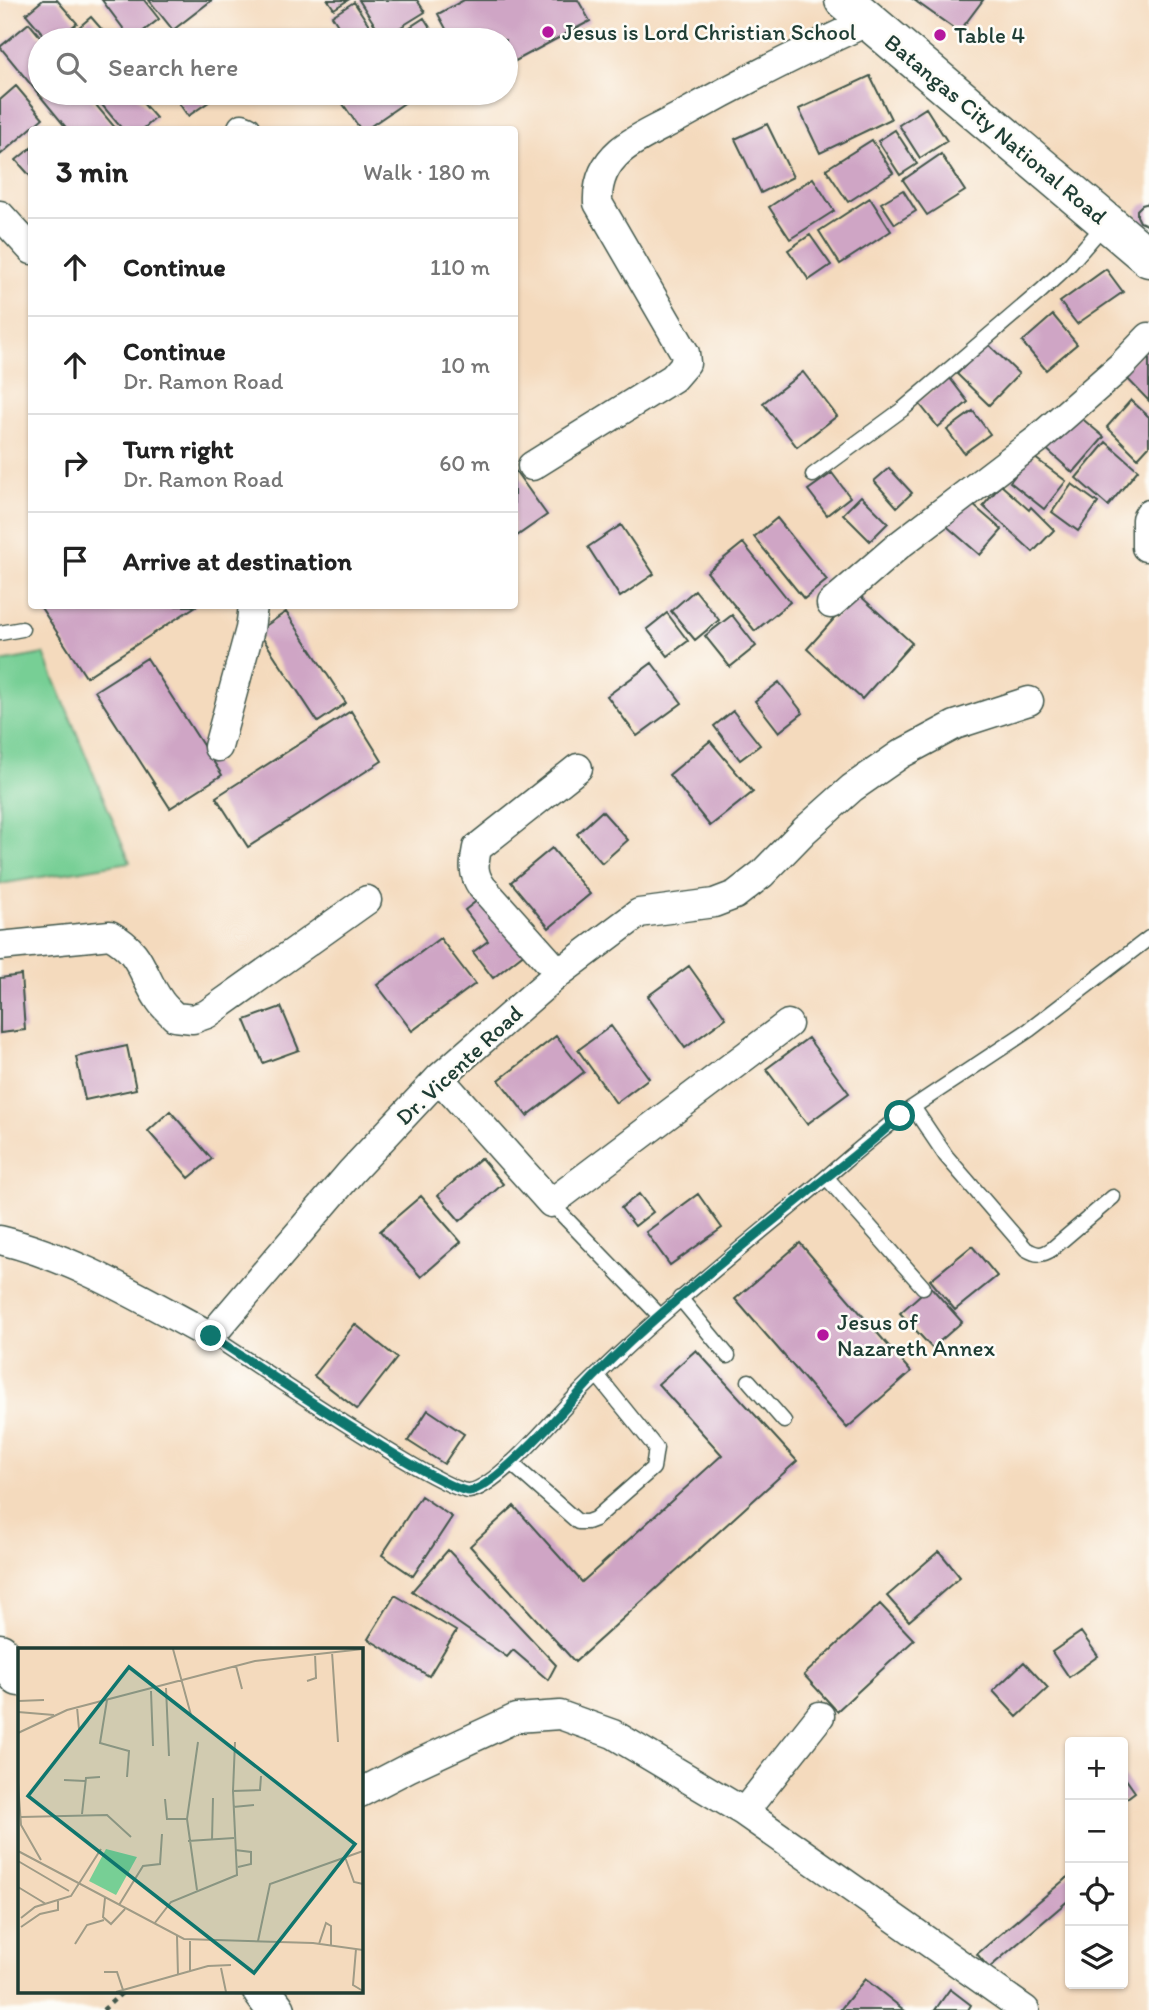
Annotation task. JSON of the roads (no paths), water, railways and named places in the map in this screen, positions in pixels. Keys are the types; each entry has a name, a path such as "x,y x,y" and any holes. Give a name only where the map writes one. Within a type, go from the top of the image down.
{"street":[{"name":"Batangas City National Road","path":"857,10 1149,258"},
{"path":"533,466 673,378 686,363 685,353 598,203 597,185 605,168 621,150 804,50 857,10"},
{"path":"0,215 28,246"},
{"path":"831,604 919,530 1038,439 1121,366 1149,337"},
{"path":"1146,547 1146,519 1149,514"},
{"path":"218,747 250,629 253,609"},
{"name":"Dr. Vicente Road","path":"211,1336 351,1172 439,1078 559,973 639,913 714,903 735,895 762,874 805,830 852,788 901,754 955,725 1029,701"},
{"path":"559,973 482,887 474,875 474,863 477,848 578,768"},
{"path":"0,946 110,935 123,943 139,959 160,1001 175,1017 193,1019 206,1014 367,901"},
{"path":"439,1078 551,1203 788,1024"},
{"path":"0,1240 32,1248 79,1267 211,1336"},
{"path":"0,1653 18,1676"},
{"path":"362,1792 516,1718 559,1715 613,1734 744,1812 1025,2010"},
{"path":"744,1812 820,1716"},
{"path":"263,1993 276,2010"}],"lane":[{"path":"813,475 903,409 1031,300 1070,264 1106,223"},
{"path":"0,633 22,629"},
{"path":"211,1336 398,1456 455,1488 468,1491 479,1488 511,1464 597,1374 659,1315 914,1107 1029,1030 1149,938"},
{"path":"914,1107 946,1156 1026,1249 1036,1255 1045,1254 1052,1249 1113,1197"},
{"path":"827,1178 923,1287"},
{"path":"551,1203 659,1315"},
{"path":"680,1298 728,1356"},
{"path":"511,1464 578,1522 595,1519 653,1468 656,1448 597,1374"},
{"path":"749,1381 784,1420"}],"place":[{"name":"Jesus is Lord Christian School","path":"548,32"},
{"name":"Table 4","path":"940,35"},
{"name":"Jesus of Nazareth Annex","path":"823,1335"}]}
